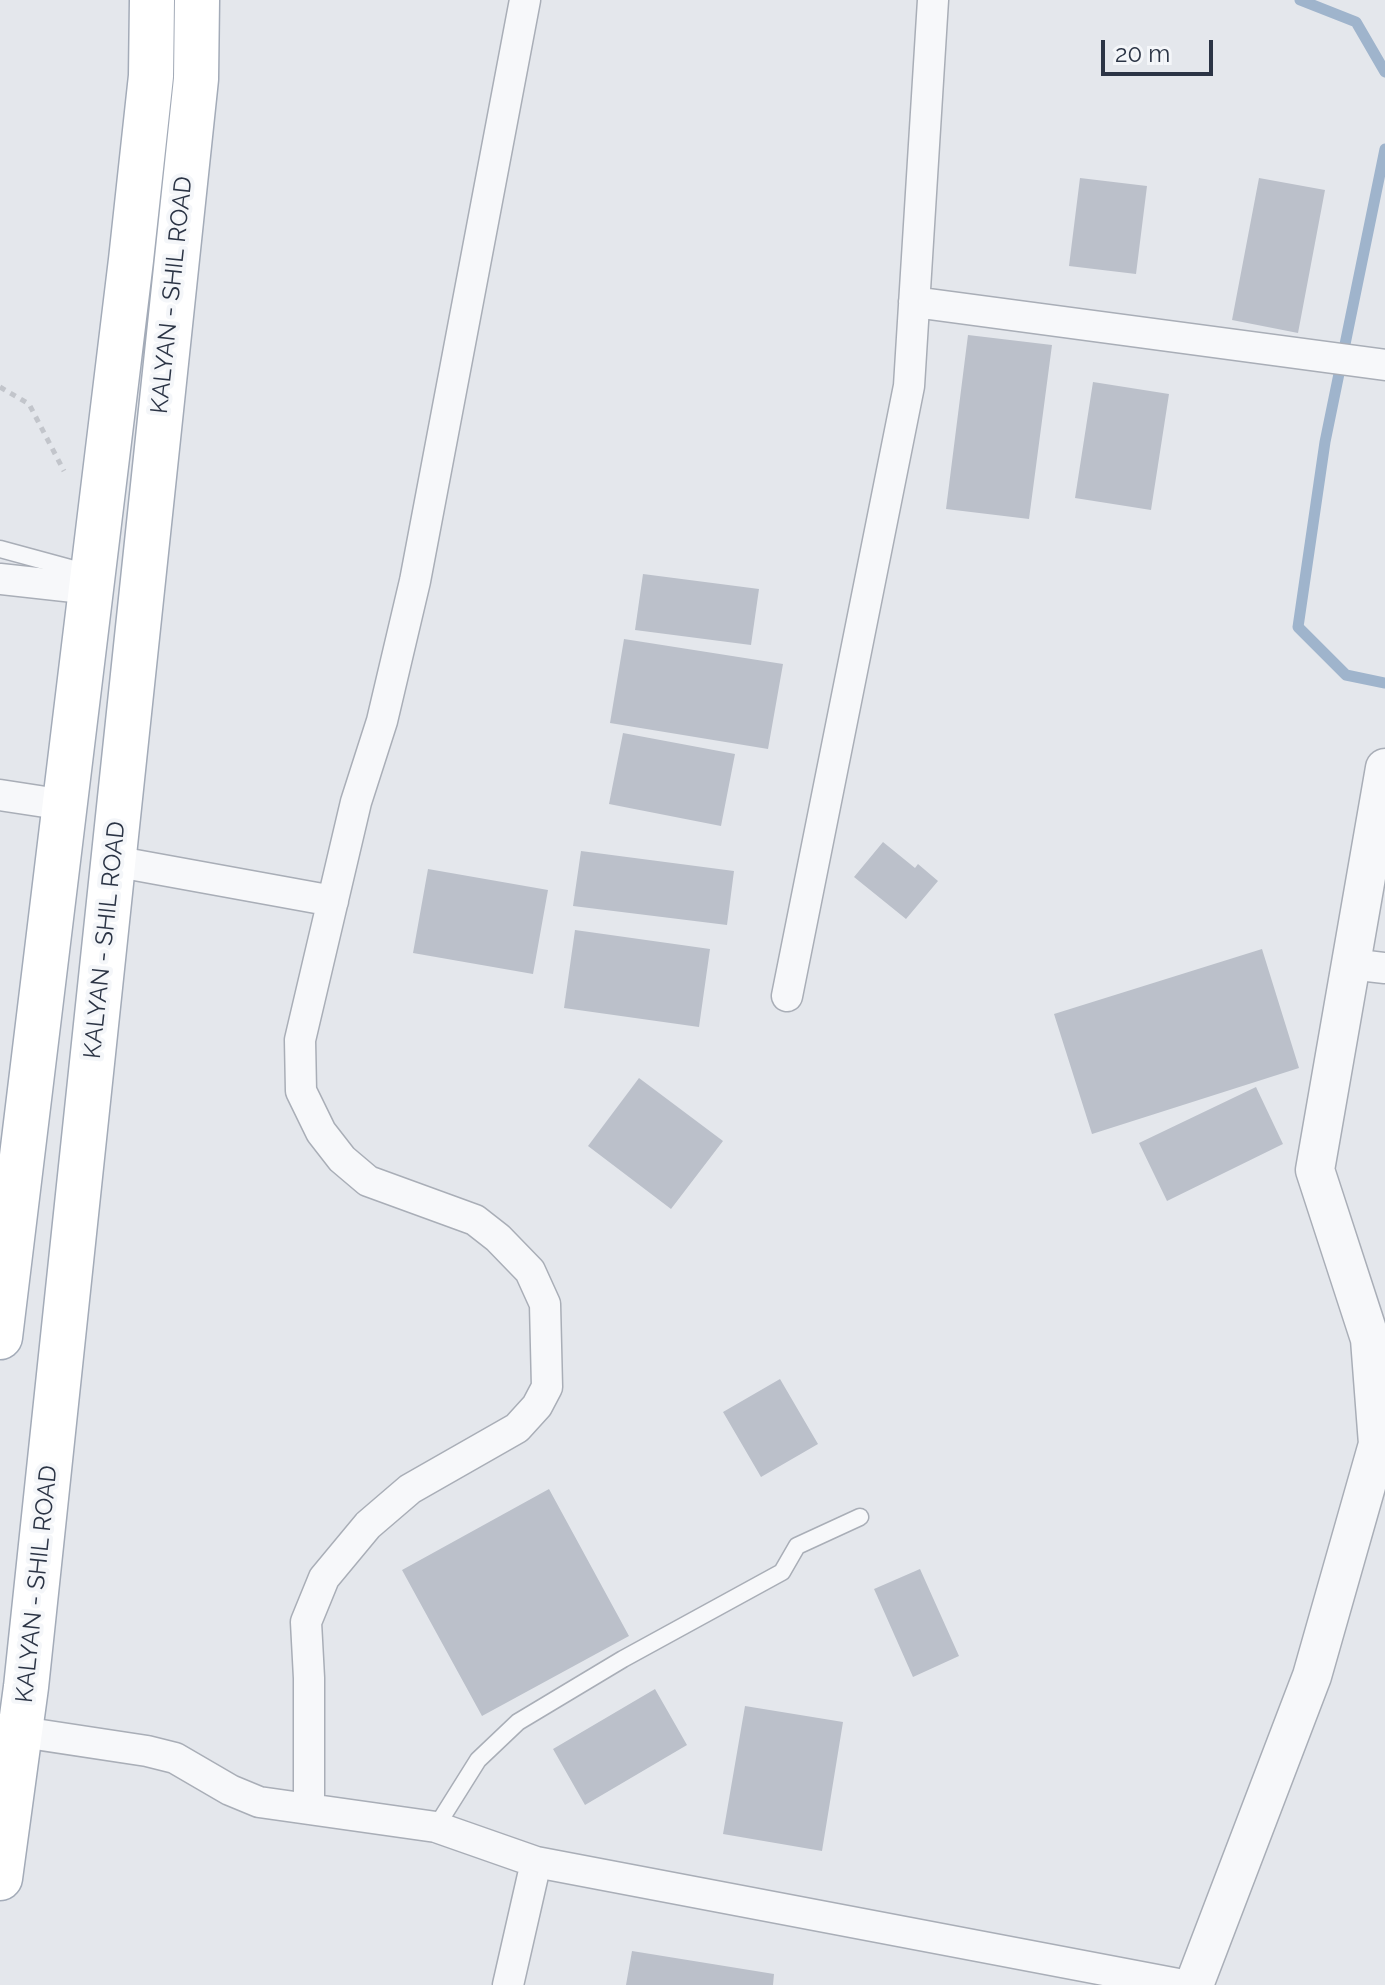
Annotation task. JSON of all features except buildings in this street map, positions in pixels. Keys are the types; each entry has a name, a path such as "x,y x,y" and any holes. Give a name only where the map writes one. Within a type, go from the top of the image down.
{"main road":[{"name":"KALYAN - SHIL ROAD","path":"0,1337 151,76 152,0"},
{"name":"KALYAN - SHIL ROAD","path":"0,1878 13,1684 113,861 196,79 197,0"}],"street":[{"path":"309,1809 306,1622 324,1578 368,1525 410,1489 517,1428 537,1406 547,1387 545,1304 530,1271 498,1238 475,1220 368,1181 342,1159 321,1132 301,1091 300,1040 356,802 382,721 415,581 525,0"},
{"path":"787,996 909,386 933,0"},
{"path":"914,302 1385,365"},
{"path":"0,579 92,582"},
{"path":"1194,1985 1312,1676 1378,1444 1370,1339 1315,1170 1368,966 1385,768"},
{"path":"0,795 65,805"},
{"path":"113,861 333,901"},
{"path":"10,1730 175,1758 230,1790 259,1802 436,1827 536,1862 1183,1985"},
{"path":"508,1985 536,1862"}],"lane":[{"path":"0,549 92,582"},
{"path":"436,1827 478,1760 518,1722 623,1659 782,1572 797,1546 860,1517"}],"path":[{"path":"0,387 29,404 70,483"}],"waterway":[{"path":"1300,0 1356,22 1385,72"},
{"path":"1385,149 1325,442 1298,627 1346,675 1385,683"}]}
